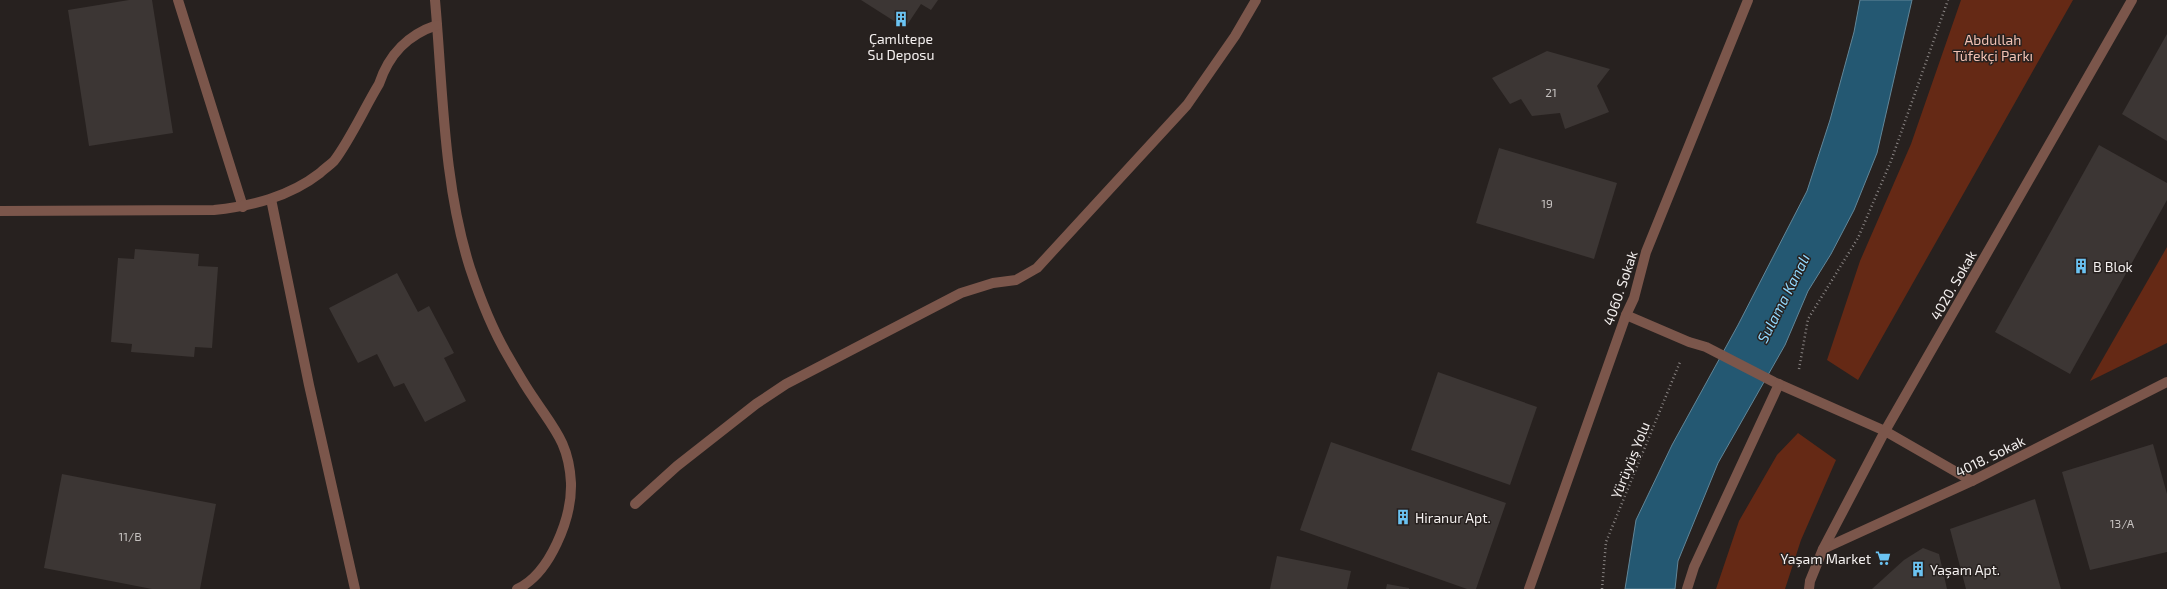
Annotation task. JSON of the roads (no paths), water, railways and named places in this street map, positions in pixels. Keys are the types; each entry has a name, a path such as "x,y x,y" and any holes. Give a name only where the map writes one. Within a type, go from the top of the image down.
{"street":[{"path":"178,0 243,207"},
{"path":"435,0 451,182 459,226 470,268 486,310 507,354 532,396 560,436 568,459 571,484 570,502 562,532 552,553 537,573 518,589"},
{"path":"635,504 683,462 756,404 786,384 961,293 993,283 1016,280 1037,268 1187,105 1236,36 1256,0"},
{"name":"4060. Sokak","path":"1529,589 1626,314 1634,298 1646,252 1748,0"},
{"name":"4020. Sokak","path":"1809,589 1810,581 1823,549 1885,431 2132,0"},
{"path":"0,211 214,210 243,207 271,199 293,190 314,177 333,162 379,84 391,57 412,36 437,25"},
{"path":"271,199 309,385 355,589"},
{"path":"1626,314 1689,342 1706,347 1795,392 1885,431 1972,481"},
{"name":"4018. Sokak","path":"1823,549 1972,481 2167,382"},
{"path":"1688,589 1694,567 1776,383"}],"water":[{"name":"Sulama Kanalı","path":"1860,0 1912,0 1877,153 1854,210 1831,254 1808,291 1785,345 1718,463 1678,561 1675,589 1625,589 1636,520 1672,445 1738,325 1807,191 1830,120 1854,32"}],"place":[{"name":"Çamlıtepe Su Deposu","path":"901,19"},
{"name":"B Blok","path":"2081,266"},
{"name":"Hiranur Apt.","path":"1403,517"},
{"name":"Yaşam Market","path":"1883,558"},
{"name":"Yaşam Apt.","path":"1918,569"}],"park label":[{"name":"Abdullah Tüfekçi Parkı","path":"1993,48"}]}
